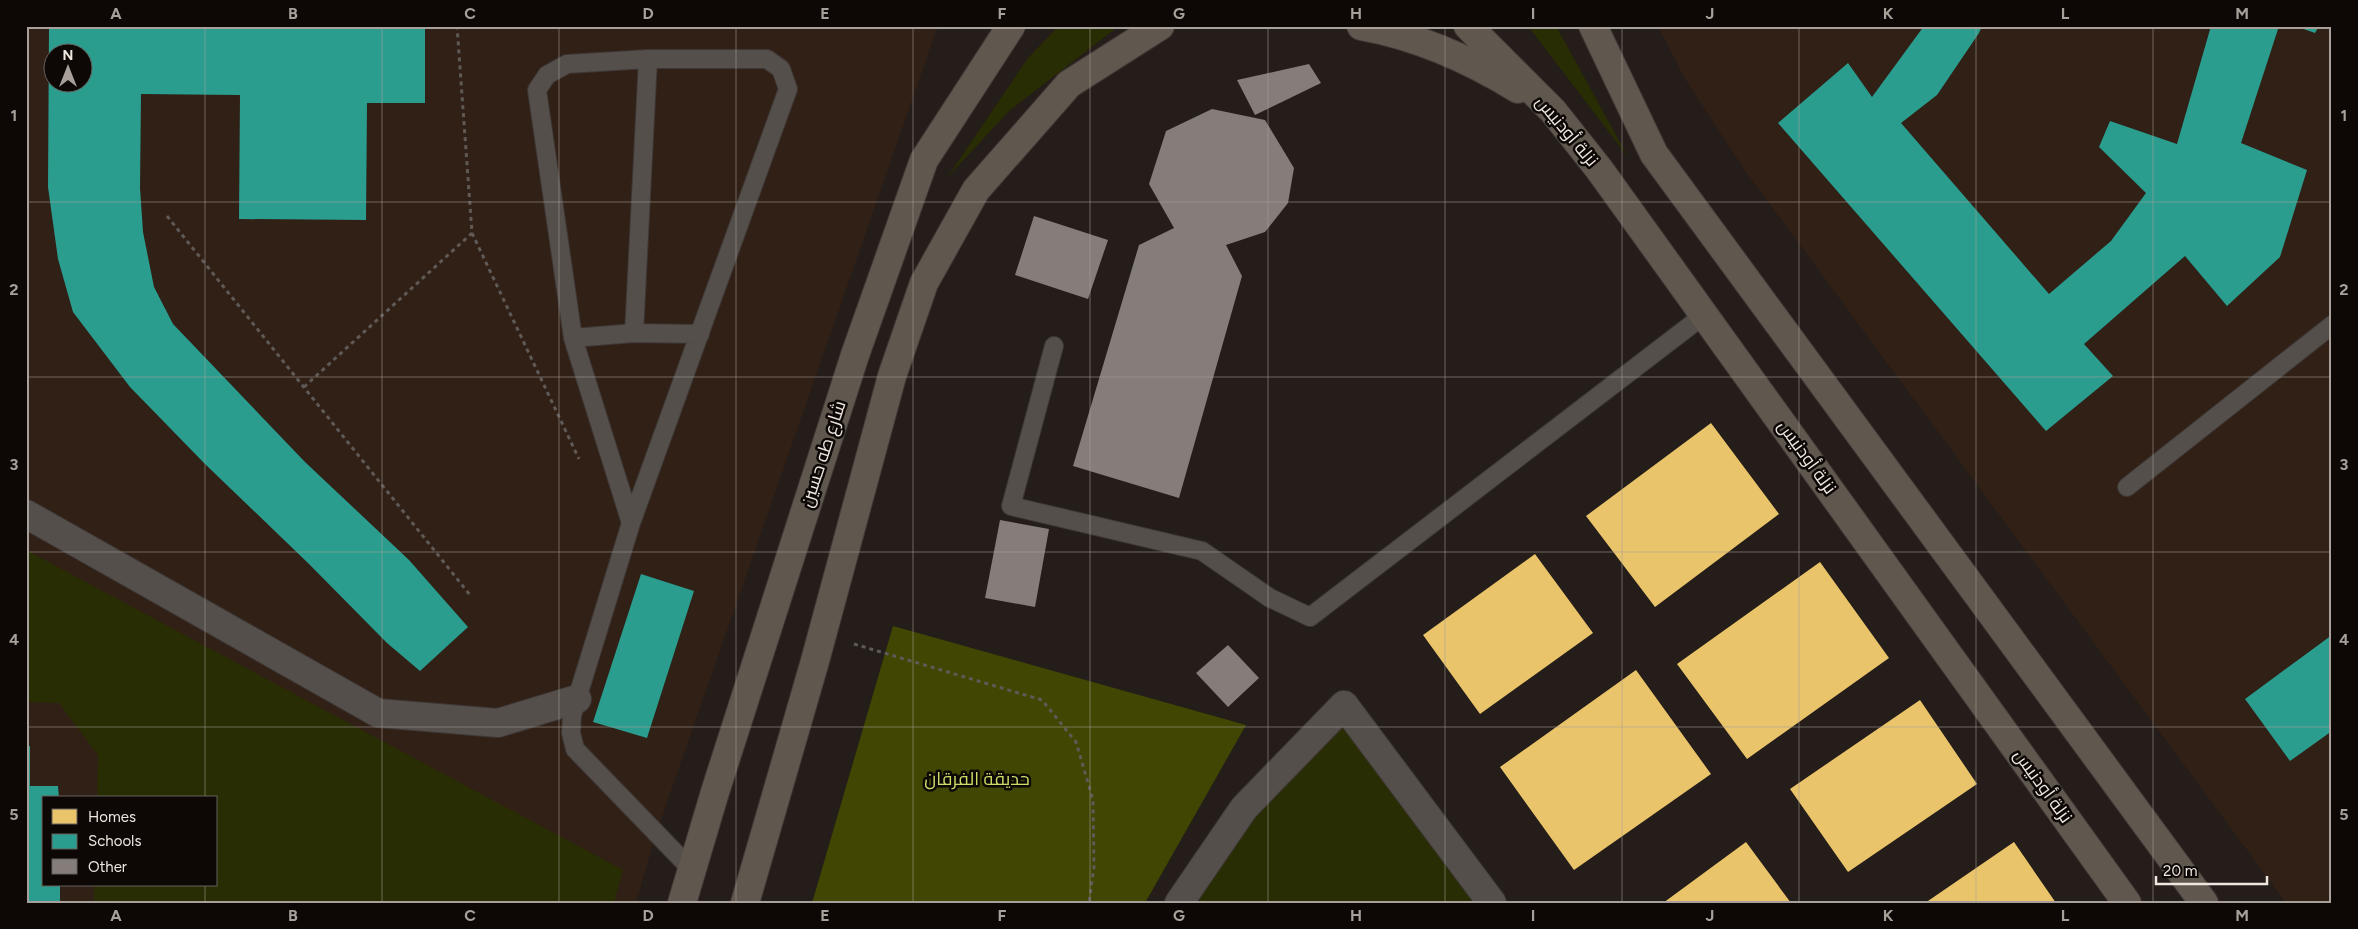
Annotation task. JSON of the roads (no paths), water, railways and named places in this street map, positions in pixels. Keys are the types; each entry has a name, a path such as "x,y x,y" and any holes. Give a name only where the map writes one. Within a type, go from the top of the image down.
{"main road":[{"name":"شارع طه حسين","path":"682,903 852,365 924,160 1011,26"},
{"path":"745,903 822,634 892,376 924,283 976,190 1069,84 1160,26"},
{"path":"1361,26 1433,46 1495,75 1553,111"},
{"name":"نزلة أودنيس","path":"1468,26 1553,111 1600,169 2126,903"},
{"path":"1593,27 1654,154 2204,903"}],"street":[{"path":"26,514 378,713 498,723 577,699"},
{"path":"1179,903 1244,808 1344,706 1492,903"}],"lane":[{"path":"631,523 574,338 537,90 547,75 567,64 648,59 767,59 781,69 788,89 631,523 572,715 571,733 576,750 692,870"},
{"path":"634,334 648,59"},
{"path":"1054,346 1011,506 1202,551 1270,598 1310,617 1704,315"},
{"path":"2126,487 2332,325"},
{"path":"574,338 634,334 700,334"}],"park label":[{"name":"حديقة الفرقان","path":"977,779"}]}
